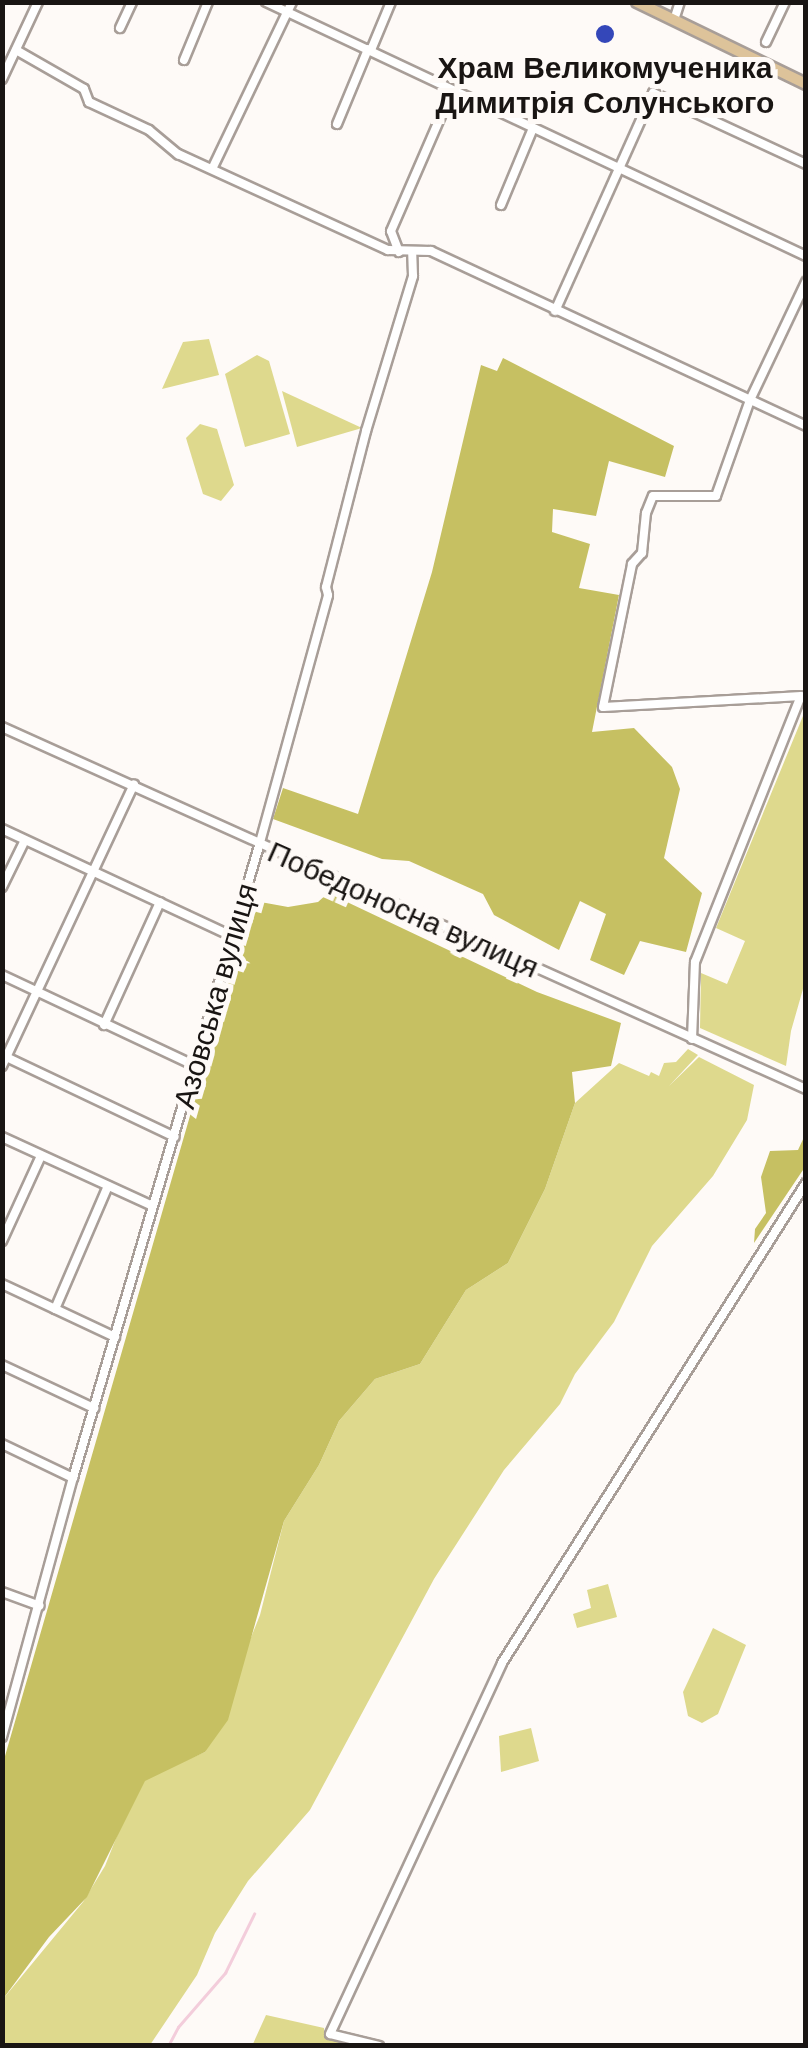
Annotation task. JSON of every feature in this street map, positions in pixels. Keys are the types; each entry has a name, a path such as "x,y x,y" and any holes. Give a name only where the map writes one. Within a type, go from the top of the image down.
{"main road":[{"path":"637,2 806,84"}],"street":[{"path":"2,79 38,2"},
{"path":"120,28 132,2"},
{"path":"184,60 208,2"},
{"path":"266,2 806,256"},
{"path":"213,167 292,2"},
{"path":"337,124 392,2"},
{"path":"674,20 680,2"},
{"path":"766,42 785,2"},
{"path":"16,50 84,89 89,102 149,130 178,154 399,252 431,251 806,426"},
{"path":"399,252 391,231 452,91"},
{"path":"555,311 653,93 806,164"},
{"path":"501,204 533,128"},
{"name":"Азовська вулиця","path":"2,1736 260,846 328,595 326,586 356,466 413,276 412,253"},
{"path":"692,1039 695,962 801,696 604,707 632,564 642,553 652,496 700,500 716,496 750,400 806,282"},
{"name":"Победоносна вулиця","path":"2,727 806,1089"},
{"path":"134,784 4,1059 175,1136"},
{"path":"2,829 234,937"},
{"path":"2,888 26,840"},
{"path":"104,1025 160,902"},
{"path":"2,975 195,1066"},
{"path":"2,1137 154,1206"},
{"path":"2,1241 41,1156"},
{"path":"380,2046 330,2034 502,1663 806,1182"},
{"path":"55,1308 108,1186"},
{"path":"2,1284 115,1337"},
{"path":"2,1365 94,1408"},
{"path":"2,1444 74,1478"},
{"path":"2,1592 40,1606"},
{"path":"2,1684 15,1690"}],"shaded area":[{"path":"209,339 219,375 162,389 183,342"},
{"path":"257,355 269,361 290,434 245,447 225,374"},
{"path":"503,358 674,446 665,477 609,461 596,516 553,509 552,532 590,544 579,588 619,595 592,732 634,728 672,767 680,789 664,858 702,893 686,952 640,941 624,975 590,960 606,914 580,901 559,950 494,915 483,894 409,861 382,859 273,819 283,788 358,814 432,572 481,365 497,371"},
{"path":"282,391 362,428 297,447"},
{"path":"200,424 217,429 234,485 221,501 203,494 186,438"},
{"path":"805,711 805,982 786,1066 700,1028 701,973 727,984 745,941 716,928"},
{"path":"328,893 537,992 621,1023 611,1066 572,1072 575,1103 545,1189 508,1263 466,1290 420,1364 375,1379 339,1421 319,1465 284,1521 228,1720 205,1752 145,1781 87,1897 49,1937 3,1999 3,1763 246,922 255,901 288,907 318,902"},
{"path":"688,1049 698,1055 669,1086 699,1057 754,1085 747,1120 713,1176 652,1246 614,1322 575,1374 560,1404 504,1470 434,1579 310,1810 248,1881 215,1933 197,1975 150,2045 3,2046 3,1999 83,1902 105,1866 139,1781 205,1752 260,1615 284,1521 319,1465 339,1421 375,1379 420,1364 466,1290 508,1263 545,1189 575,1103 619,1063 649,1076 651,1072 659,1076 664,1063 676,1062"},
{"path":"805,1135 805,1167 754,1243 755,1229 766,1213 761,1177 770,1151 798,1150"},
{"path":"608,1584 617,1617 577,1628 573,1614 591,1608 587,1590"},
{"path":"713,1628 746,1645 718,1714 702,1723 688,1716 683,1692"},
{"path":"531,1728 539,1761 501,1772 499,1736"},
{"path":"266,2015 324,2028 324,2035 353,2045 252,2046"}],"waterway":[{"path":"168,2046 178,2027 225,1973 254,1914"}],"place":[{"name":"Храм Великомученика Димитрія Солунського","path":"605,34"}]}
